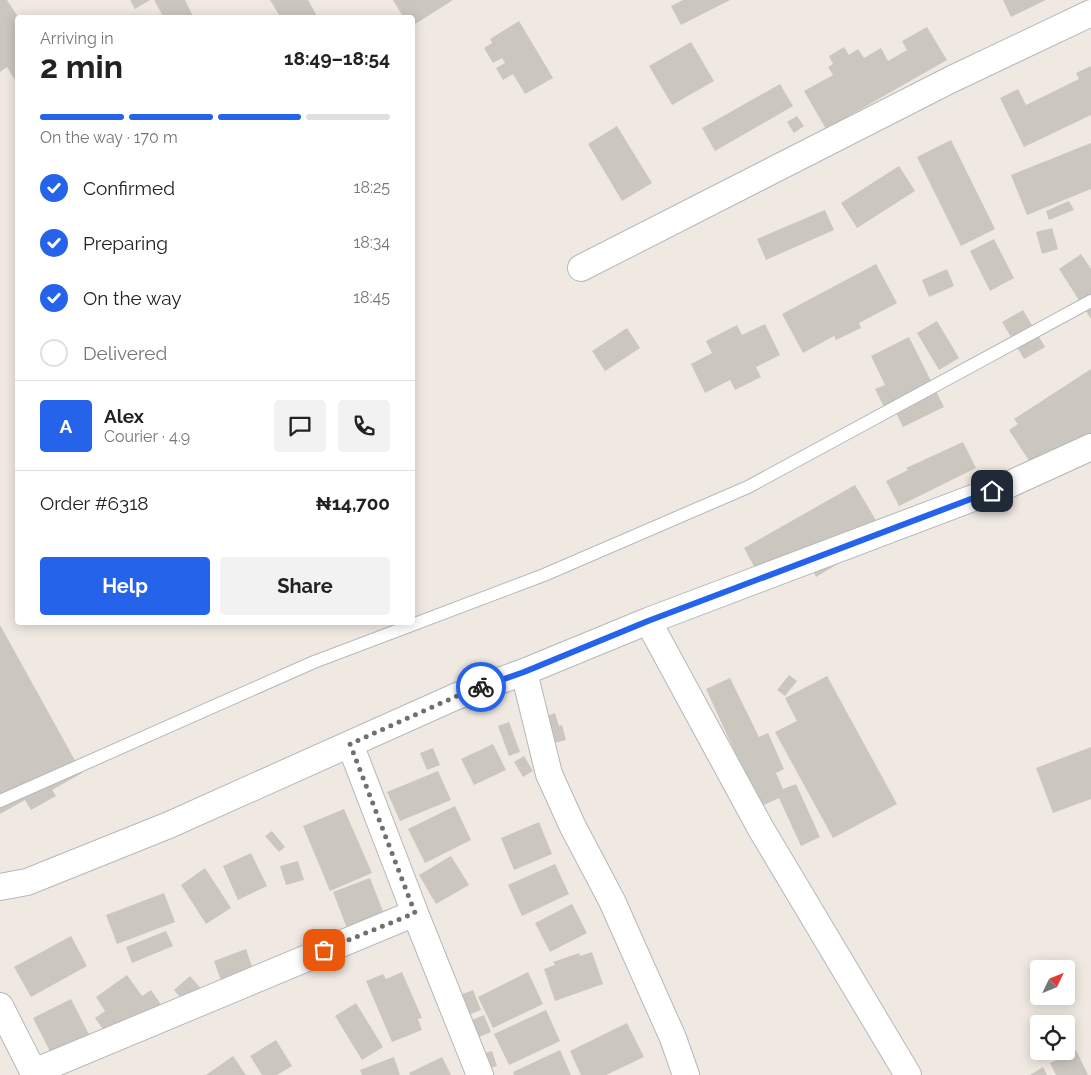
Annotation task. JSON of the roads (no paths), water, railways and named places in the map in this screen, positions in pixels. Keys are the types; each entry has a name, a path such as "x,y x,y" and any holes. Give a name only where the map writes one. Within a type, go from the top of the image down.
{"street":[{"path":"582,268 950,80 1091,13"},
{"path":"0,887 27,882 169,825 457,696 524,672 648,621 1010,484 1091,447"},
{"path":"648,621 761,830 908,1075"},
{"path":"524,672 549,774 572,825 612,901 673,1038 686,1075"},
{"path":"350,744 480,1075"},
{"path":"0,1006 34,1074 415,913"}],"lane":[{"path":"415,624 544,575 748,487 1091,302"},
{"path":"0,801 314,662 412,625"}]}
